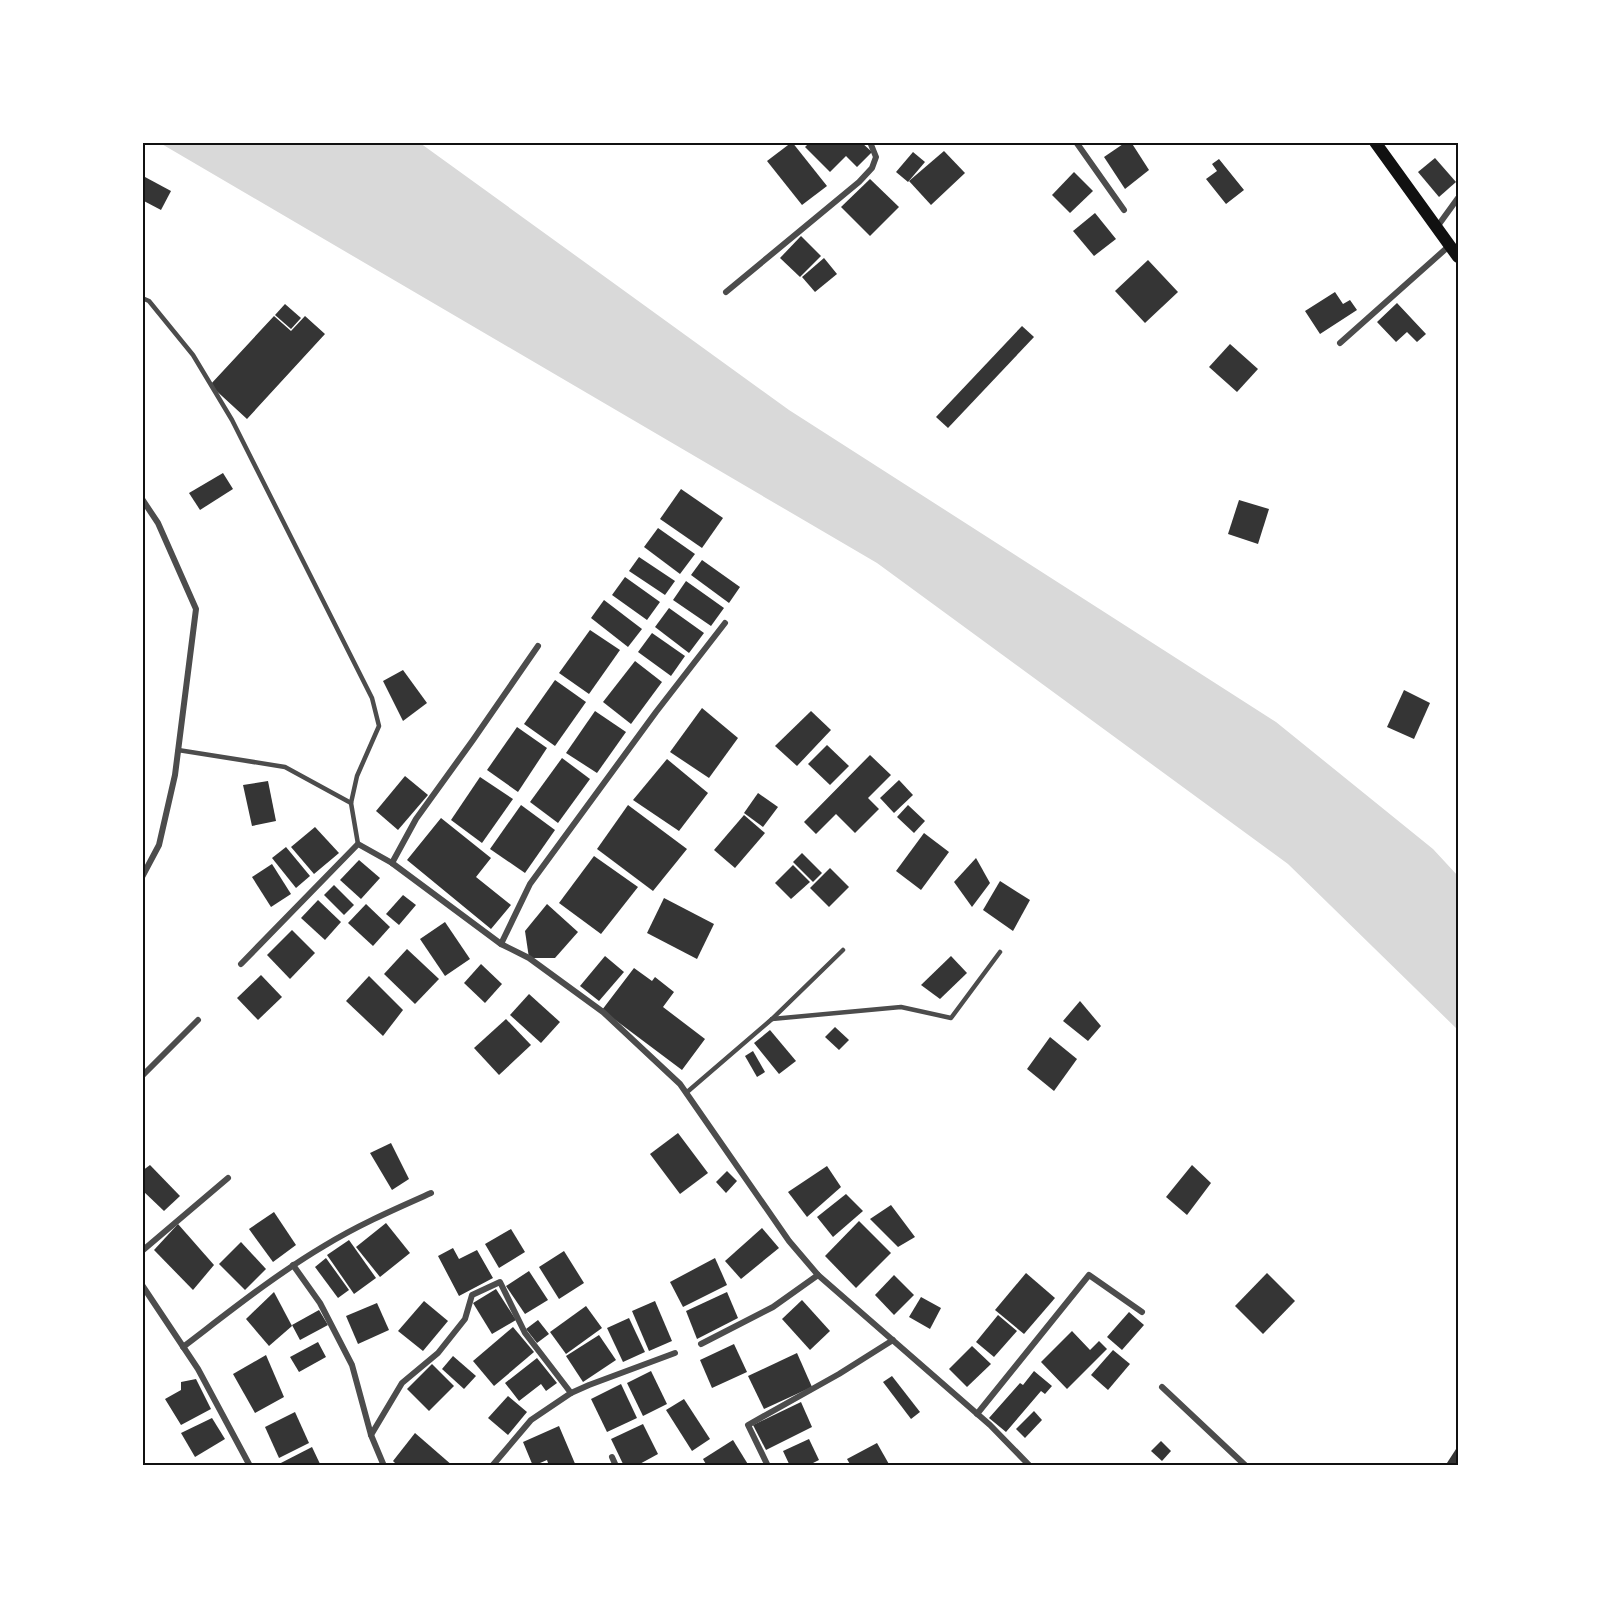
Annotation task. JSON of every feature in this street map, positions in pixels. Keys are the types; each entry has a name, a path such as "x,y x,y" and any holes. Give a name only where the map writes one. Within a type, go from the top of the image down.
{"main road":[{"path":"1375,142 1458,257"}],"street":[{"path":"726,292 860,182 872,168 876,157 870,142"},
{"path":"1076,142 1125,210"},
{"path":"1437,228 1458,198"},
{"path":"1340,344 1450,245"},
{"path":"142,500 158,523 196,609 175,775 159,845 142,877"},
{"path":"501,944 530,884 656,712 725,623"},
{"path":"392,863 416,819 538,646"},
{"path":"241,964 358,844 392,863 501,944 529,958 603,1012 680,1084 789,1241 818,1275 977,1414 1030,1466"},
{"path":"142,1076 198,1020"},
{"path":"142,1251 228,1178"},
{"path":"183,1347 293,1266 326,1245 379,1216 431,1193"},
{"path":"293,1266 320,1303 352,1365 372,1436 384,1466"},
{"path":"701,1344 773,1307 818,1275"},
{"path":"977,1414 1089,1275 1142,1312"},
{"path":"372,1436 402,1383 438,1353 465,1319 472,1295 500,1282 525,1334 571,1393"},
{"path":"142,1285 198,1369 250,1466"},
{"path":"768,1466 748,1425 839,1374 893,1340"},
{"path":"492,1466 531,1420 571,1393 675,1353"},
{"path":"1162,1387 1246,1466"},
{"path":"612,1457 616,1466"}],"lane":[{"path":"142,298 150,302 193,355 232,420 372,699 379,726 357,776 351,803 358,844"},
{"path":"178,750 285,766 351,803"},
{"path":"686,1093 772,1018 843,950"},
{"path":"772,1018 901,1007 951,1018 1000,952"}],"shaded area":[{"path":"160,143 420,143 789,410 1276,722 1433,849 1458,876 1458,1030 1288,864 877,563"}],"building":[{"path":"792,142 827,186 802,205 767,161"},
{"path":"810,142 861,142 872,152 857,167 846,156 830,172 805,147"},
{"path":"1126,142 1131,142 1149,170 1125,189 1104,157"},
{"path":"944,151 965,173 931,205 909,181"},
{"path":"913,152 925,162 908,182 896,172"},
{"path":"1435,158 1456,182 1439,197 1418,172"},
{"path":"1219,159 1244,190 1226,204 1206,179 1217,171 1212,164"},
{"path":"1074,172 1093,191 1070,213 1052,195"},
{"path":"145,177 171,191 161,210 142,200 142,181"},
{"path":"870,179 899,207 870,236 841,207"},
{"path":"1095,213 1116,239 1094,256 1073,231"},
{"path":"801,236 821,256 800,277 780,258"},
{"path":"824,258 837,274 815,292 802,277"},
{"path":"1148,260 1178,292 1145,323 1115,291"},
{"path":"1335,292 1343,304 1350,300 1357,310 1320,334 1305,311"},
{"path":"1397,303 1426,334 1417,342 1407,332 1396,342 1377,322"},
{"path":"285,304 301,318 291,329 275,315"},
{"path":"274,316 291,331 305,316 325,334 247,419 210,385"},
{"path":"1022,326 1034,337 948,428 936,417"},
{"path":"1230,344 1258,369 1237,392 1209,367"},
{"path":"223,473 233,489 200,510 189,493"},
{"path":"681,489 723,518 702,548 660,519"},
{"path":"1239,500 1269,509 1258,544 1228,534"},
{"path":"658,528 695,554 680,574 644,547"},
{"path":"639,557 675,581 665,595 629,571"},
{"path":"702,560 740,587 729,603 691,575"},
{"path":"625,577 660,602 647,620 612,595"},
{"path":"686,581 724,608 711,626 673,600"},
{"path":"604,600 642,629 628,647 591,618"},
{"path":"669,608 704,633 689,653 655,627"},
{"path":"590,630 620,650 589,694 559,673"},
{"path":"652,633 685,656 671,676 638,652"},
{"path":"635,661 662,682 631,724 603,702"},
{"path":"403,670 427,703 403,721 383,681"},
{"path":"555,680 586,702 555,746 524,724"},
{"path":"1404,690 1430,703 1414,739 1387,727"},
{"path":"702,708 738,738 709,778 670,752"},
{"path":"595,711 626,732 597,773 566,753"},
{"path":"811,711 831,730 797,766 775,746"},
{"path":"517,727 547,748 518,792 487,770"},
{"path":"827,745 849,766 830,785 808,764"},
{"path":"870,755 891,775 868,798 879,809 855,833 836,814 816,834 804,822"},
{"path":"562,758 590,779 558,823 530,802"},
{"path":"667,759 708,793 679,831 633,800"},
{"path":"405,776 428,795 398,830 376,811"},
{"path":"480,777 513,799 482,843 451,820"},
{"path":"899,780 913,795 894,813 880,798"},
{"path":"268,781 276,821 252,826 243,785"},
{"path":"758,793 778,807 763,827 744,813"},
{"path":"521,805 555,830 525,873 490,849"},
{"path":"628,805 687,849 653,891 597,849"},
{"path":"908,805 925,821 914,833 897,817"},
{"path":"744,815 765,833 735,868 714,850"},
{"path":"441,818 491,858 476,877 511,905 491,929 407,860"},
{"path":"315,827 339,853 314,874 291,847"},
{"path":"924,833 949,852 921,890 896,871"},
{"path":"286,847 310,876 296,888 272,858"},
{"path":"802,853 822,873 813,882 793,862"},
{"path":"594,856 638,887 601,934 559,903"},
{"path":"976,858 990,883 972,907 954,882"},
{"path":"359,860 380,878 361,899 340,880"},
{"path":"272,864 291,894 271,907 252,877"},
{"path":"793,865 810,882 791,899 775,883"},
{"path":"830,868 849,887 829,907 810,888"},
{"path":"1000,881 1030,900 1013,931 983,910"},
{"path":"334,885 354,905 344,915 324,895"},
{"path":"403,895 416,905 399,925 386,914"},
{"path":"664,898 714,924 697,959 647,933"},
{"path":"318,900 341,922 325,940 301,918"},
{"path":"366,904 390,927 373,946 348,923"},
{"path":"547,904 578,932 555,958 529,958 525,931"},
{"path":"445,922 470,959 445,976 420,939"},
{"path":"292,930 315,953 290,979 267,955"},
{"path":"407,949 439,979 415,1004 384,974"},
{"path":"605,956 624,972 599,1001 580,986"},
{"path":"951,956 967,973 940,999 921,985"},
{"path":"481,964 502,984 485,1003 464,983"},
{"path":"634,968 652,981 655,977 674,992 663,1007 705,1039 682,1070 602,1010"},
{"path":"261,975 282,997 258,1020 237,998"},
{"path":"369,976 403,1010 383,1036 346,1001"},
{"path":"529,994 560,1022 541,1043 510,1015"},
{"path":"1080,1001 1101,1026 1088,1041 1063,1021"},
{"path":"506,1019 531,1045 499,1075 474,1048"},
{"path":"835,1027 849,1040 839,1050 825,1037"},
{"path":"770,1030 796,1061 779,1074 754,1043"},
{"path":"1050,1037 1077,1059 1054,1091 1027,1069"},
{"path":"753,1051 765,1072 757,1077 745,1056"},
{"path":"678,1133 708,1173 680,1194 650,1154"},
{"path":"391,1143 409,1179 392,1190 370,1153"},
{"path":"150,1165 180,1196 164,1211 142,1190 142,1171"},
{"path":"1192,1165 1211,1183 1187,1215 1166,1197"},
{"path":"827,1166 841,1187 807,1217 788,1192"},
{"path":"727,1171 737,1181 726,1193 716,1182"},
{"path":"846,1194 863,1211 833,1237 817,1217"},
{"path":"891,1205 915,1237 898,1247 870,1219"},
{"path":"274,1212 296,1245 273,1262 249,1229"},
{"path":"859,1221 891,1253 856,1288 825,1256"},
{"path":"386,1223 410,1253 380,1277 356,1247"},
{"path":"178,1224 214,1265 193,1290 154,1250"},
{"path":"762,1228 779,1248 741,1279 725,1261"},
{"path":"511,1229 525,1252 499,1268 485,1244"},
{"path":"349,1240 376,1278 354,1294 327,1255"},
{"path":"241,1242 266,1269 245,1290 219,1264"},
{"path":"453,1248 459,1259 477,1250 493,1278 459,1296 438,1256"},
{"path":"564,1251 584,1283 559,1299 539,1267"},
{"path":"326,1258 349,1290 338,1298 315,1267"},
{"path":"715,1258 727,1285 683,1307 670,1282"},
{"path":"529,1271 548,1300 525,1314 506,1286"},
{"path":"1026,1273 1055,1298 1024,1334 995,1310"},
{"path":"1267,1273 1295,1301 1263,1334 1235,1306"},
{"path":"894,1275 914,1295 894,1315 875,1295"},
{"path":"496,1289 516,1320 492,1334 473,1303"},
{"path":"274,1292 292,1326 269,1346 246,1319"},
{"path":"727,1292 738,1318 697,1339 686,1311"},
{"path":"921,1297 941,1308 930,1329 909,1317"},
{"path":"802,1300 830,1331 810,1350 782,1319"},
{"path":"424,1301 448,1321 423,1351 398,1331"},
{"path":"655,1301 672,1341 649,1351 632,1311"},
{"path":"377,1303 389,1330 358,1344 346,1316"},
{"path":"586,1306 602,1328 566,1354 550,1332"},
{"path":"319,1310 328,1325 300,1340 292,1325"},
{"path":"1129,1312 1144,1325 1122,1350 1107,1337"},
{"path":"998,1315 1017,1331 994,1357 976,1342"},
{"path":"629,1318 645,1352 623,1362 607,1328"},
{"path":"538,1320 549,1334 537,1343 526,1329"},
{"path":"513,1327 534,1352 494,1386 473,1361"},
{"path":"1072,1331 1090,1350 1099,1341 1107,1349 1067,1389 1041,1362"},
{"path":"599,1335 616,1360 583,1382 566,1356"},
{"path":"318,1342 326,1357 299,1372 290,1357"},
{"path":"734,1344 747,1372 712,1388 700,1360"},
{"path":"972,1346 991,1364 967,1387 949,1369"},
{"path":"1113,1350 1130,1364 1108,1390 1091,1375"},
{"path":"797,1353 812,1387 764,1409 748,1376"},
{"path":"266,1355 284,1397 255,1413 233,1374"},
{"path":"453,1356 476,1376 464,1389 442,1369"},
{"path":"537,1358 557,1383 546,1391 541,1384 519,1401 505,1383"},
{"path":"432,1364 454,1386 429,1411 407,1389"},
{"path":"651,1371 667,1404 643,1416 627,1383"},
{"path":"1034,1371 1052,1386 1045,1394 1041,1391 1006,1432 989,1418 1020,1383 1023,1385"},
{"path":"892,1376 920,1412 911,1419 883,1382"},
{"path":"196,1379 211,1409 181,1425 165,1399 181,1390 181,1382"},
{"path":"621,1384 637,1418 607,1432 591,1399"},
{"path":"508,1396 527,1412 508,1435 488,1418"},
{"path":"684,1399 710,1439 692,1451 666,1410"},
{"path":"801,1402 812,1427 766,1450 753,1425"},
{"path":"1034,1411 1042,1420 1025,1438 1016,1429"},
{"path":"295,1412 309,1443 279,1458 265,1427"},
{"path":"212,1418 225,1439 195,1457 181,1433"},
{"path":"643,1424 658,1454 636,1466 624,1466 611,1439"},
{"path":"559,1426 576,1466 549,1466 547,1460 533,1466 523,1442"},
{"path":"415,1433 453,1466 398,1466 393,1461"},
{"path":"809,1439 819,1460 807,1466 790,1466 783,1451"},
{"path":"733,1440 749,1466 707,1466 703,1459"},
{"path":"1161,1441 1171,1451 1162,1461 1151,1451"},
{"path":"877,1443 890,1466 851,1466 847,1459"},
{"path":"1458,1446 1458,1466 1445,1466"},
{"path":"312,1447 321,1466 275,1466"}]}
